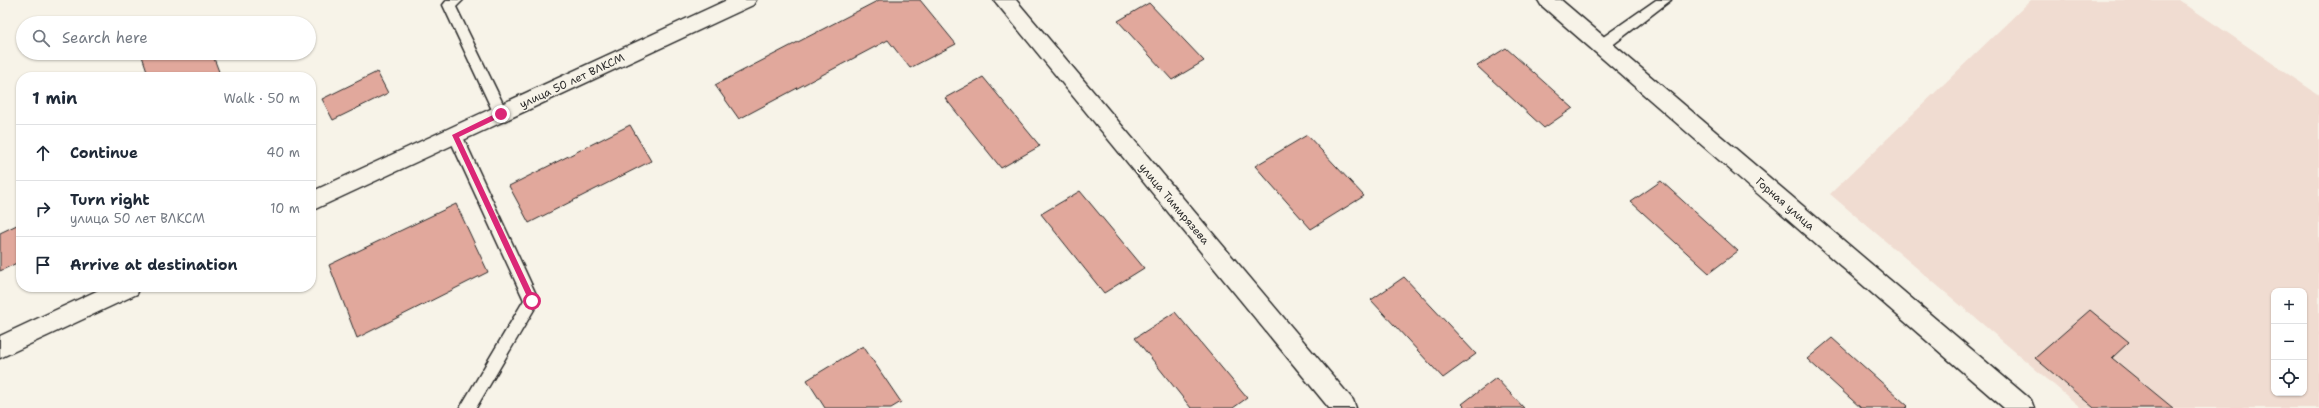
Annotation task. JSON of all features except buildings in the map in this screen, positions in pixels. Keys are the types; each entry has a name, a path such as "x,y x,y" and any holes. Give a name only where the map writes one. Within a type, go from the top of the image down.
{"street":[{"name":"улица 50 лет ВЛКСМ","path":"316,200 746,0"},
{"name":"улица Тимирязева","path":"1004,0 1344,408"},
{"name":"Горная улица","path":"1548,0 2022,408"},
{"path":"0,347 118,292"}],"lane":[{"path":"457,0 449,5 501,114"},
{"path":"1601,46 1665,0"},
{"path":"455,135 532,301 468,408"}],"shaded area":[{"path":"2031,0 2179,0 2319,95 2319,408 2081,408 1830,194"}],"route":[{"path":"501,114 455,135 532,301"}]}
